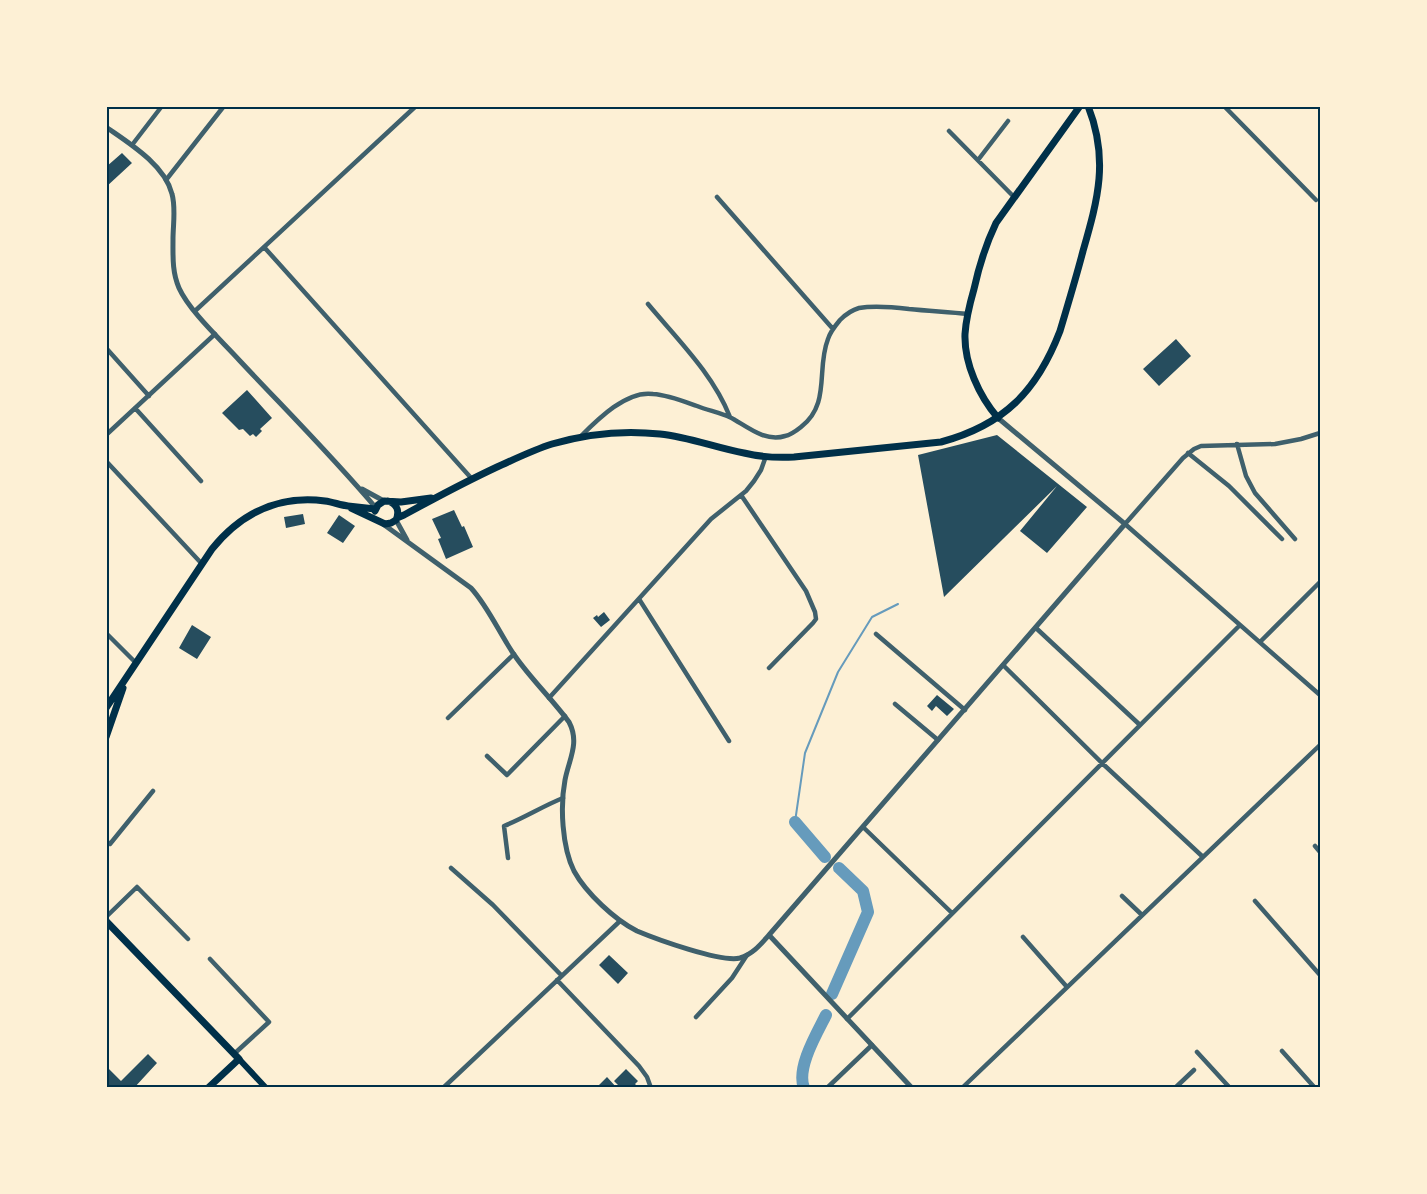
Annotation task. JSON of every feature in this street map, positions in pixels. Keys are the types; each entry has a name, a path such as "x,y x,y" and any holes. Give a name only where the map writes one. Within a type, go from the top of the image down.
{"main road":[{"path":"998,418 981,392 969,360 965,333 978,270 996,223 1080,106"},
{"path":"346,506 388,524 436,497 534,450 579,438 622,432 662,434 766,456 808,456 941,442 969,433 998,418 1016,403 1038,375 1054,345 1068,305 1100,181 1098,144 1088,106"},
{"path":"380,522 375,515 376,509 378,505 386,501 408,502 436,497"},
{"path":"106,708 220,539 246,517 264,507 303,500 326,501 376,509"},
{"path":"386,501 397,508 396,519"},
{"path":"106,737 127,677"},
{"path":"106,919 266,1088"},
{"path":"208,1088 237,1057"}],"street":[{"path":"132,145 162,106"},
{"path":"166,180 224,106"},
{"path":"195,311 416,106"},
{"path":"1224,106 1316,200"},
{"path":"978,160 1008,121"},
{"path":"106,127 148,158 170,186 174,200 172,264 185,300 376,509"},
{"path":"949,131 1014,197"},
{"path":"717,197 833,329"},
{"path":"264,247 472,479"},
{"path":"648,304 712,381 723,398 730,417"},
{"path":"579,438 611,410 634,396 652,393 730,417 759,434 779,438 806,423 813,414 821,394 827,340 833,329 847,314 854,310 885,307 968,314"},
{"path":"106,435 216,334"},
{"path":"107,349 149,396"},
{"path":"135,408 201,481"},
{"path":"998,418 1125,524 1320,695"},
{"path":"380,522 471,588 514,654 571,726 575,741 563,798 565,837 574,871 584,885 597,900 630,928 643,934 731,959 747,955 760,946 1188,453 1201,446 1288,442 1320,433"},
{"path":"1237,444 1246,476 1255,492 1295,538"},
{"path":"1188,453 1229,486 1282,539"},
{"path":"549,698 711,519 754,482 766,456"},
{"path":"106,461 202,564"},
{"path":"358,487 386,501"},
{"path":"741,495 806,591 815,612 816,619 813,623 769,668"},
{"path":"396,519 409,544"},
{"path":"1260,642 1320,582"},
{"path":"639,599 729,741"},
{"path":"847,1019 1240,625"},
{"path":"1036,628 1140,724"},
{"path":"106,633 136,663"},
{"path":"876,634 964,710"},
{"path":"448,717 514,654"},
{"path":"1003,665 1102,763 1203,857"},
{"path":"895,704 938,740"},
{"path":"487,756 507,775 565,716"},
{"path":"962,1088 1320,745"},
{"path":"106,841 110,844 153,791"},
{"path":"508,858 504,826 563,798"},
{"path":"863,827 952,914"},
{"path":"1315,846 1320,852"},
{"path":"451,868 493,905 560,978 639,1066 651,1088"},
{"path":"106,919 137,887 188,939"},
{"path":"1122,896 1143,915"},
{"path":"1255,901 1320,975"},
{"path":"443,1088 620,921"},
{"path":"769,935 912,1088"},
{"path":"1023,937 1067,987"},
{"path":"696,1017 732,978 747,955"},
{"path":"210,960 269,1022 237,1057"},
{"path":"826,1088 872,1045"},
{"path":"1282,1051 1315,1088"},
{"path":"1197,1052 1230,1088"},
{"path":"1175,1088 1194,1070"}],"building":[{"path":"122,153 132,163 106,187 106,167"},
{"path":"1176,339 1191,356 1159,386 1143,369"},
{"path":"247,390 272,418 260,429 262,431 256,437 253,434 250,436 243,429 239,430 222,413"},
{"path":"997,435 1087,507 1047,553 1020,531 1057,486 944,597 918,455"},
{"path":"454,510 473,547 446,559 438,539 441,538 432,519"},
{"path":"303,514 305,524 286,528 284,517"},
{"path":"339,515 355,526 343,543 327,533"},
{"path":"604,612 610,620 601,627 593,618"},
{"path":"192,625 211,637 197,659 179,648"},
{"path":"937,695 954,709 947,716 936,706 932,711 927,706"},
{"path":"609,955 628,973 618,984 599,965"},
{"path":"148,1054 157,1063 134,1088 106,1088 106,1066 121,1081"},
{"path":"626,1069 638,1081 635,1084 639,1088 621,1088 614,1081"},
{"path":"607,1077 617,1088 596,1088"}],"waterway":[{"path":"795,822 805,753 838,672 872,617 898,604"},
{"path":"795,822 825,857"},
{"path":"832,994 868,912 863,891 839,868"},
{"path":"804,1088 802,1080 805,1061 826,1015"}]}
